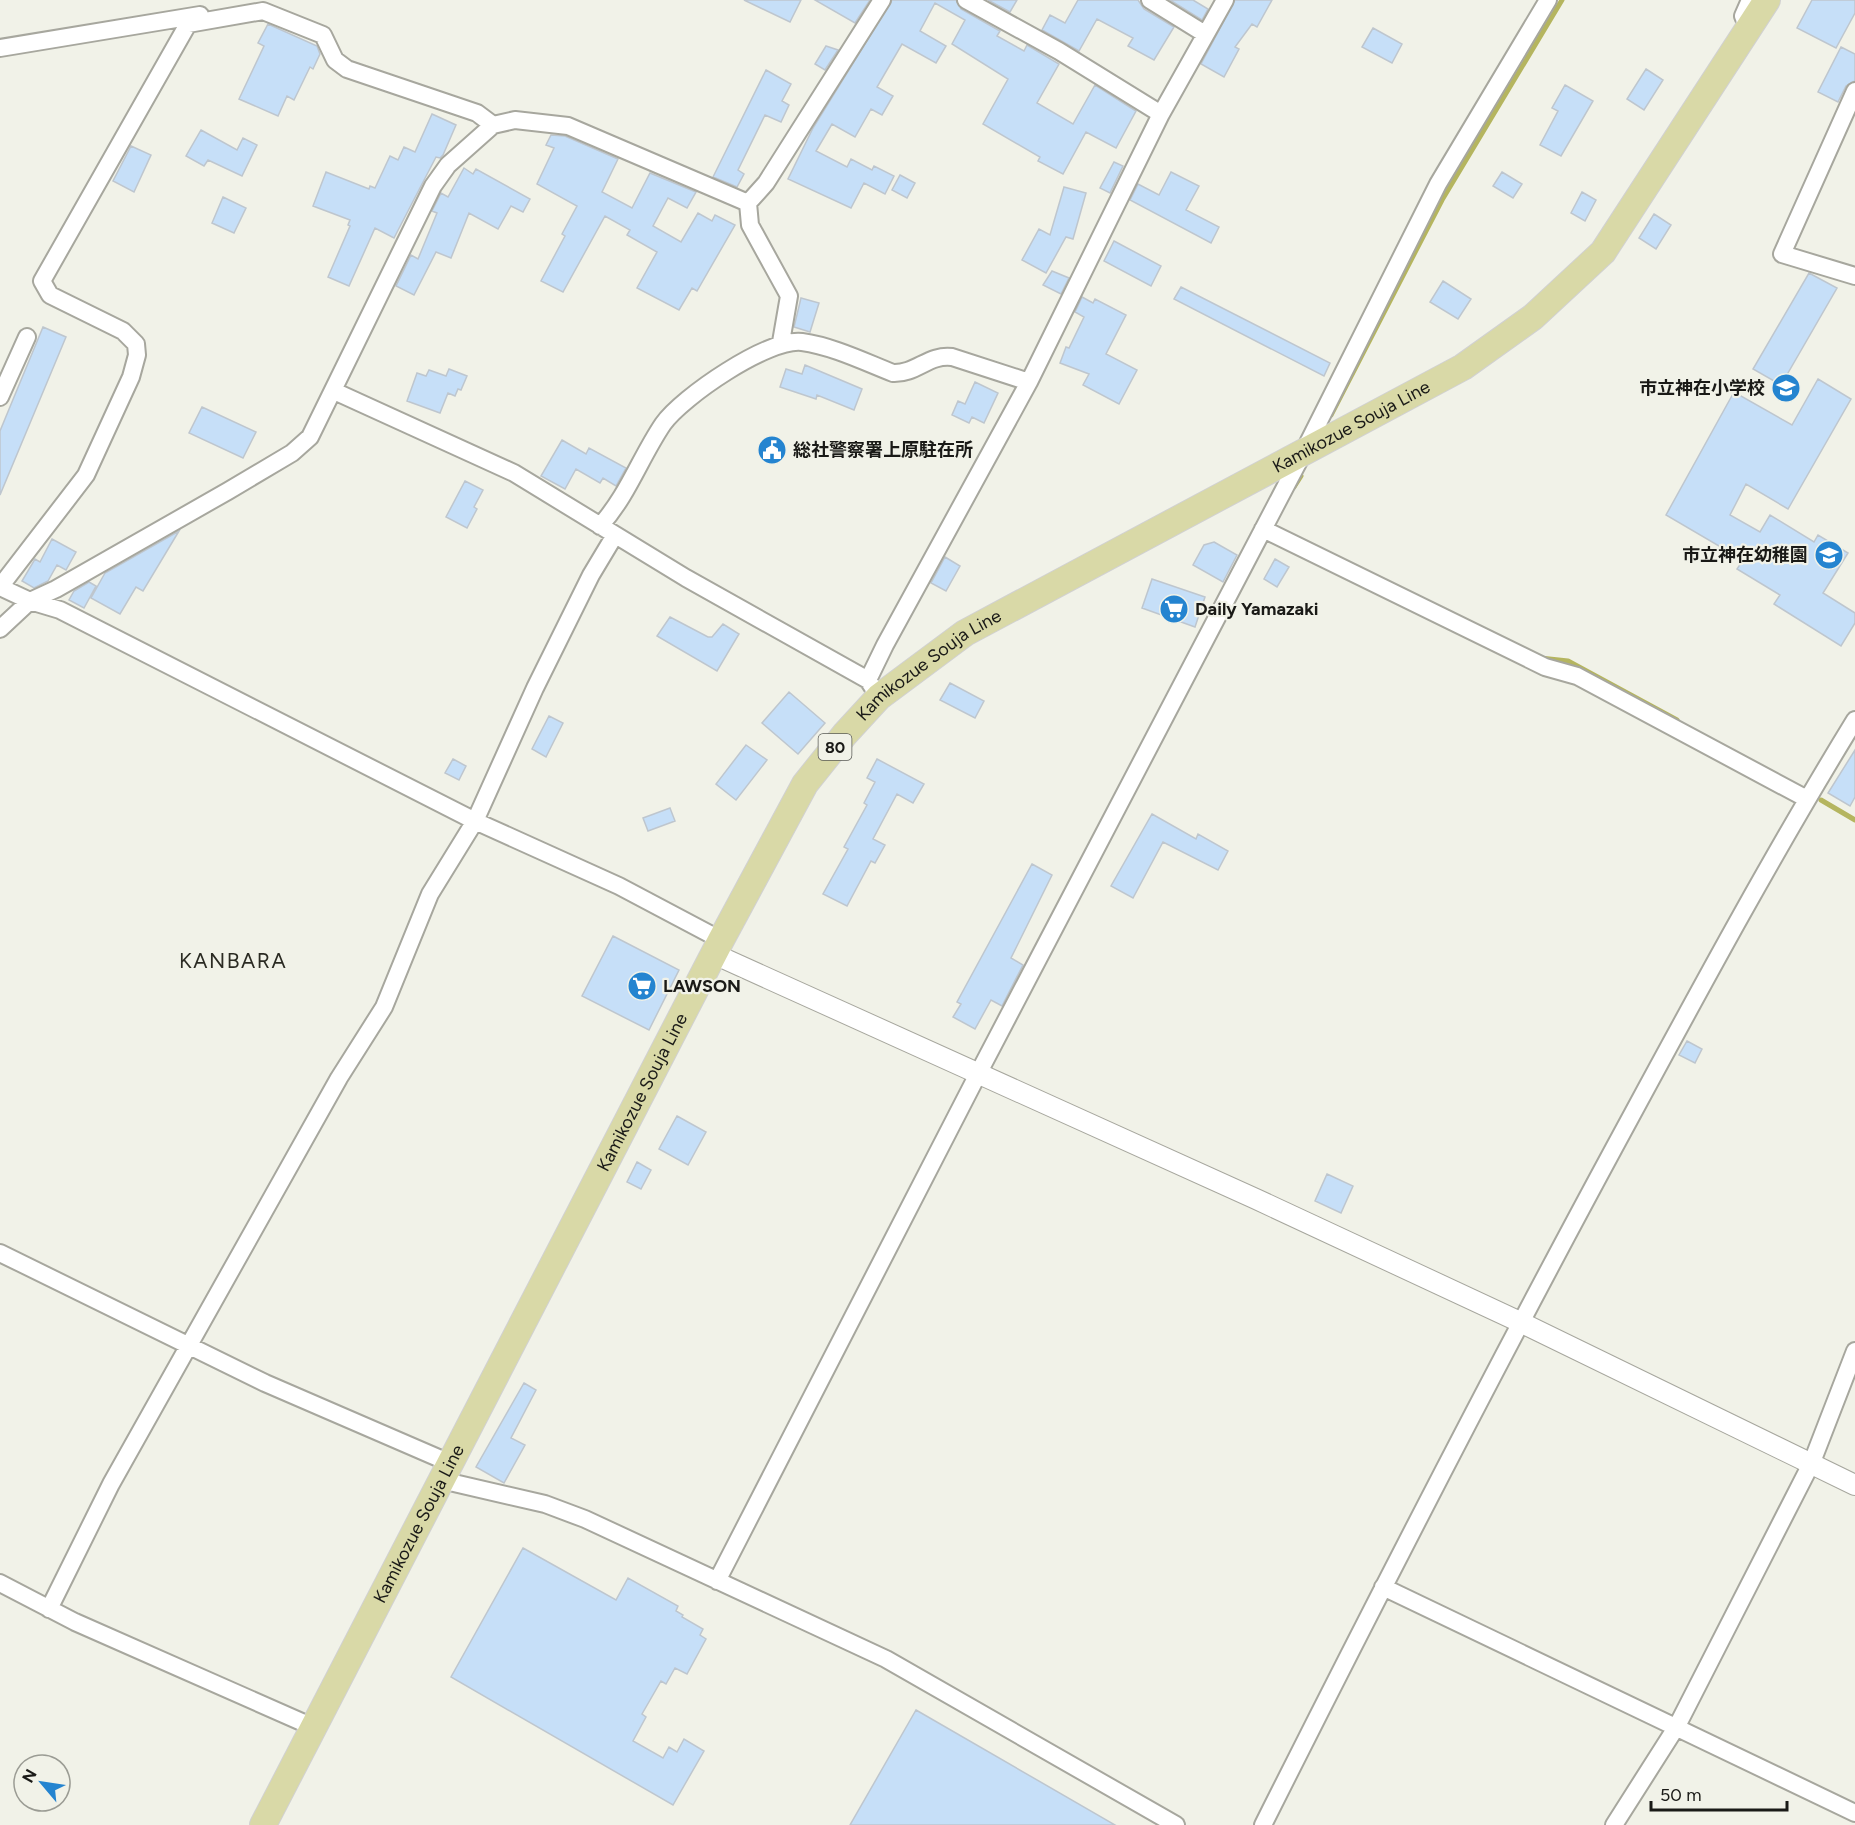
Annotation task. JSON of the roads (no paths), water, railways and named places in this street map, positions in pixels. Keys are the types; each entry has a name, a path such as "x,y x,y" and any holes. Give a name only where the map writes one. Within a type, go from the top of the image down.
{"main road":[{"name":"Kamikozue Souja Line","path":"263,1825 717,947 805,784 874,688 965,633 1463,367 1533,317 1603,252 1767,0"}],"street":[{"path":"0,48 187,19 259,0"},
{"path":"781,342 789,296 750,225 748,203 779,164 882,0"},
{"path":"966,0 1059,51 1161,114"},
{"path":"1150,0 1205,34"},
{"path":"334,391 514,473 723,600 874,688 1161,114 1225,0"},
{"path":"717,1581 978,1074 1302,455 1438,184 1548,0"},
{"path":"1749,28 1743,16 1750,0"},
{"path":"493,125 477,113 346,69 335,60 323,35 263,10 188,24 42,281 50,296 123,331 136,344 135,366 86,475 0,587 30,601 60,610 475,821 620,886 717,947 978,1074 1520,1322 1812,1462 1855,1485"},
{"path":"1855,91 1782,254 1855,276"},
{"path":"0,629 30,601 97,566 292,453 310,437 433,186 448,165 493,125 515,120 568,126 748,203"},
{"path":"0,397 27,337"},
{"path":"600,526 616,509 663,424 686,399 781,342 802,342 893,373 907,373 939,355 1029,382"},
{"path":"1263,529 1545,667 1577,676 1807,799"},
{"path":"49,1609 111,1484 334,1087 384,1007 430,894 475,821 535,688 591,575 615,535"},
{"path":"1263,1825 1520,1322 1676,1033 1807,799 1855,720"},
{"path":"0,1253 190,1344 446,1472 585,1519 886,1659 1176,1825"},
{"path":"1614,1825 1677,1726 1812,1462 1855,1351"},
{"path":"0,1583 49,1609 158,1660 313,1727"},
{"path":"1383,1587 1855,1813"}],"waterway":[{"path":"1331,415 1442,200 1562,0"},
{"path":"1294,487 1301,476"},
{"path":"1540,658 1568,661 1677,720"},
{"path":"1821,800 1855,820"}],"place":[{"name":"市立神在小学校","path":"1786,388"},
{"name":"総社警察署上原駐在所","path":"772,450"},
{"name":"市立神在幼稚園","path":"1829,555"},
{"name":"Daily Yamazaki","path":"1174,609"},
{"name":"LAWSON","path":"642,986"}],"district":[{"name":"KANBARA","path":"233,960"}]}
